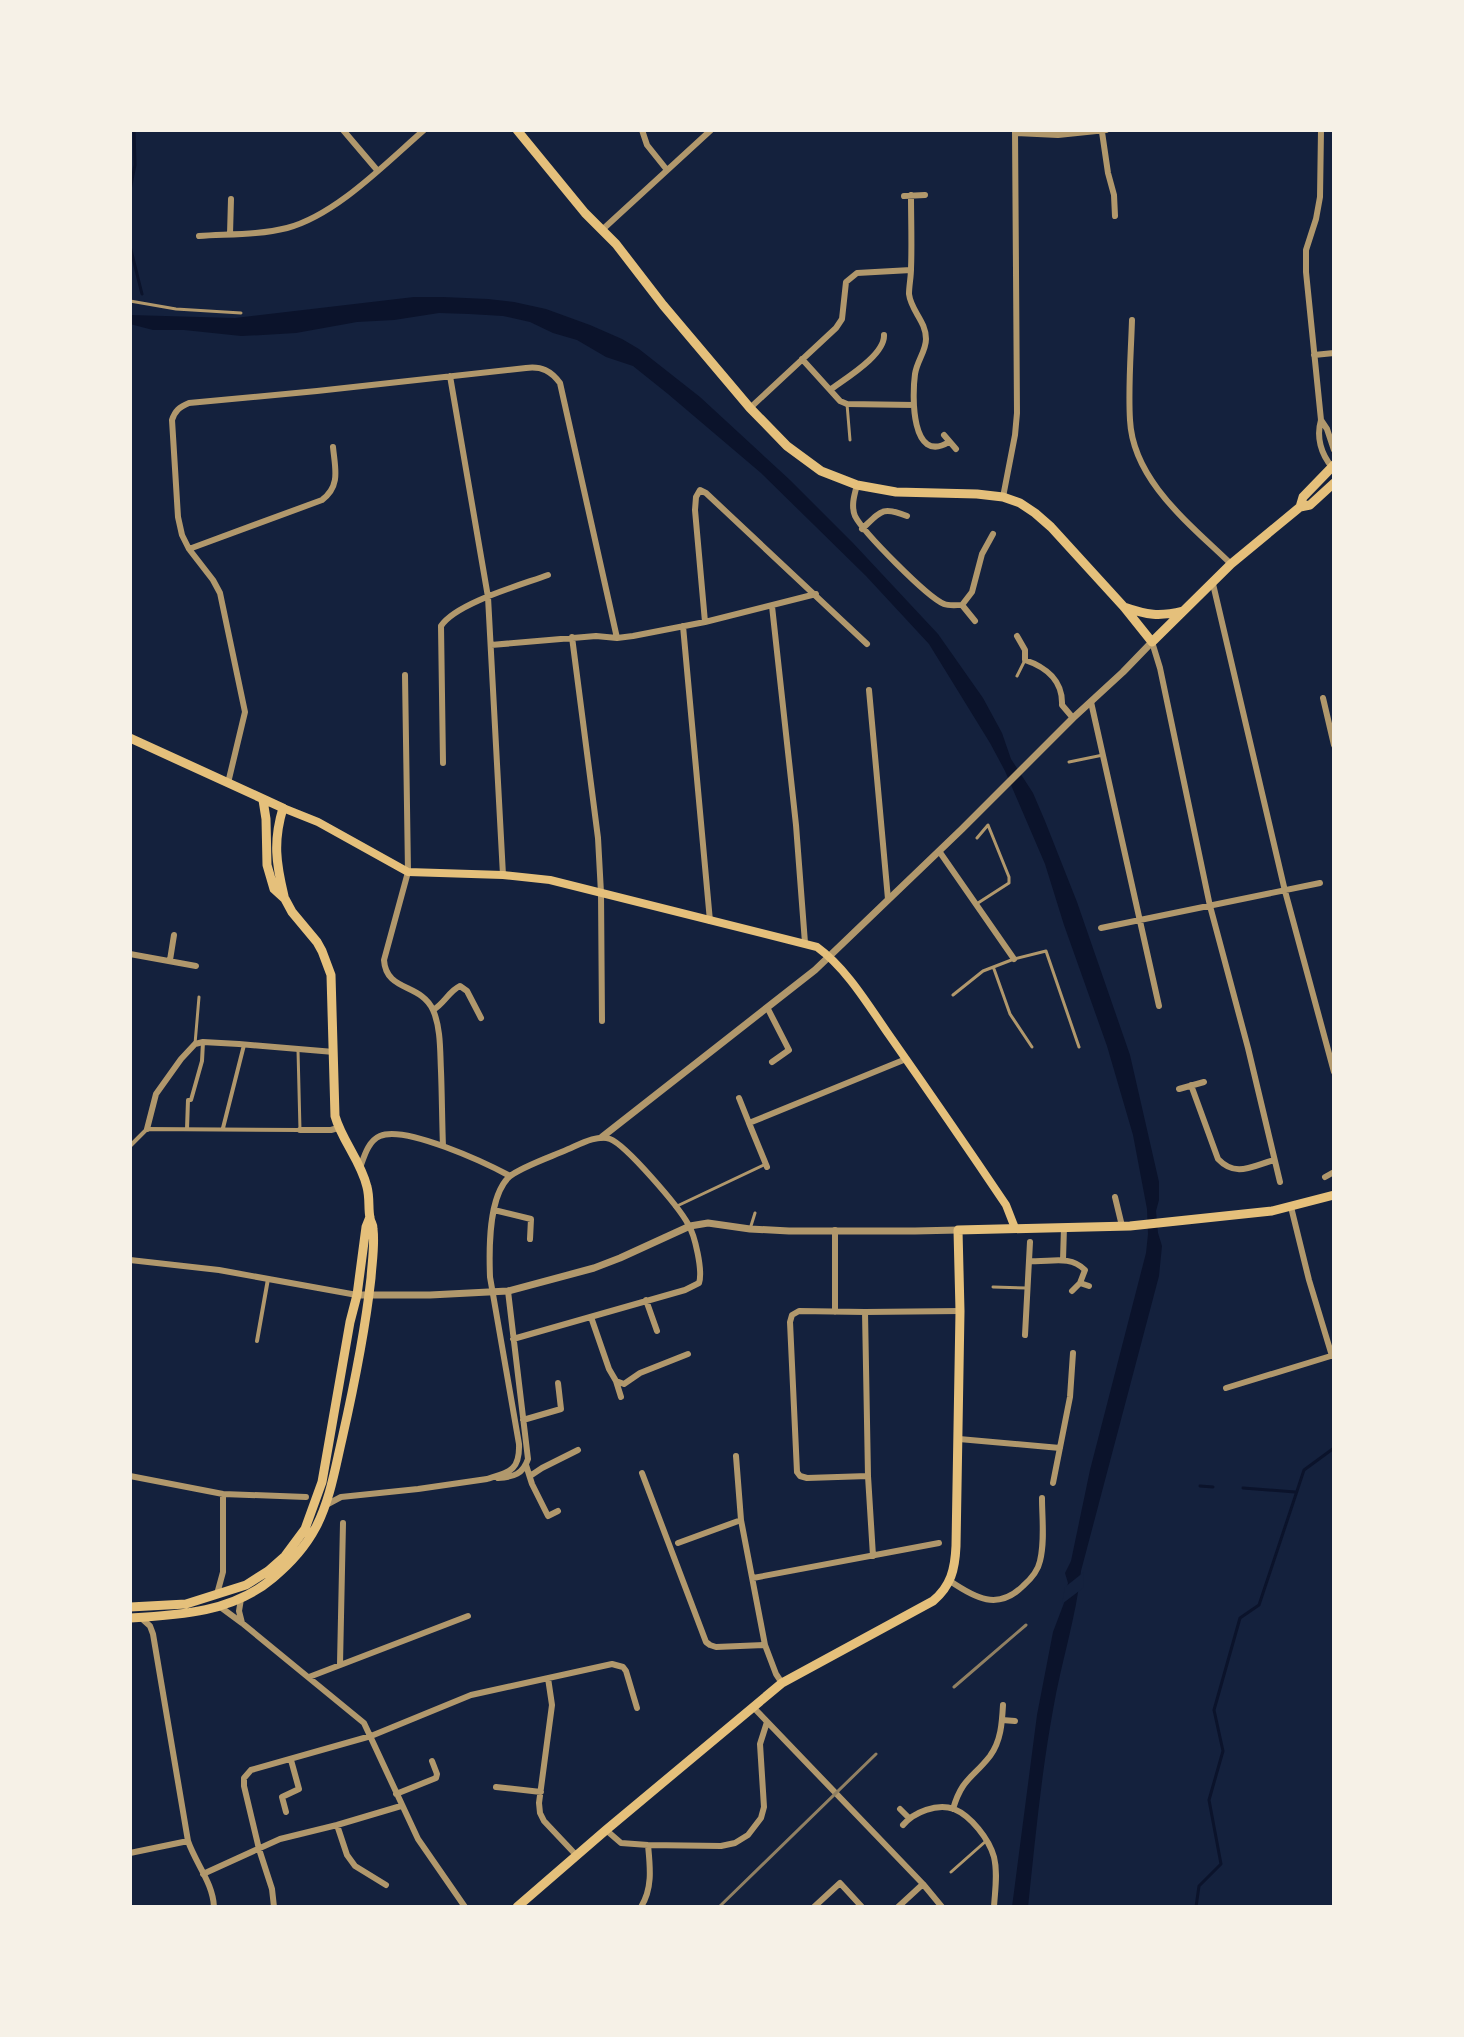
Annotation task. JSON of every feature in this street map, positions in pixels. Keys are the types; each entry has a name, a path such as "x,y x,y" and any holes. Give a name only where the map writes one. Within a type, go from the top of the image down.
{"main road":[{"path":"517,130 585,213 616,244 750,408 804,460 839,480 857,485 896,492 977,494 1020,503 1035,513 1124,607 1152,642 1231,564 1300,507 1310,505 1332,487"},
{"path":"1300,507 1303,497 1333,467"},
{"path":"1124,607 1148,615 1185,611"},
{"path":"130,738 318,822 413,873 503,875 550,880 817,947 830,956 861,995 1006,1205 1015,1228"},
{"path":"263,800 267,865 274,889 285,899"},
{"path":"137,1614 186,1604 241,1598 287,1566 315,1529 325,1506 349,1408 369,1296 373,1229 367,1188 335,1116 331,975 317,942 285,899 276,865 278,823 283,808"},
{"path":"517,1907 782,1683 933,1601 950,1581 956,1551 959,1439 958,1230 1126,1226 1255,1214 1334,1195"},
{"path":"130,1606 137,1614 162,1616 204,1611 268,1571 285,1556 305,1529 322,1482 370,1217"}],"street":[{"path":"343,130 377,170"},
{"path":"199,236 287,228 323,213 348,196 424,130"},
{"path":"642,130 647,145 667,170"},
{"path":"602,230 711,130"},
{"path":"1321,130 1320,197 1306,261 1321,450 1333,467"},
{"path":"1003,497 1017,413 1015,132 1058,135 1104,131 1115,216"},
{"path":"925,195 908,196 909,291 926,330 927,343 915,373 914,405 919,437 924,443 940,447 949,442"},
{"path":"230,234 231,199"},
{"path":"750,408 836,328 842,319 846,282 857,273 911,270"},
{"path":"1132,320 1130,422 1136,450 1156,488 1231,564"},
{"path":"830,390 877,353 884,343 884,335"},
{"path":"1314,355 1334,353"},
{"path":"802,359 840,401 847,404 914,405"},
{"path":"228,783 245,712 220,593 189,549 178,517 172,420 181,406 189,403 536,367 546,369 560,383 617,638"},
{"path":"450,376 488,597 503,875"},
{"path":"1321,420 1334,450"},
{"path":"944,435 956,449"},
{"path":"189,549 322,500 333,489 336,479 333,447"},
{"path":"857,485 854,513 862,529 930,596 947,606 962,605 972,592 982,554 993,534"},
{"path":"705,622 695,510 700,490 867,644"},
{"path":"862,529 880,512 890,509 907,516"},
{"path":"443,763 441,626 451,615 488,597 548,575"},
{"path":"1213,584 1285,891 1334,1072"},
{"path":"491,645 572,637 617,638 705,622 816,594"},
{"path":"962,605 975,621"},
{"path":"772,606 796,825 805,943"},
{"path":"683,626 710,921"},
{"path":"1017,636 1025,650 1025,660 1039,665 1052,676 1062,694 1062,705 1073,718"},
{"path":"572,637 598,838 602,1021"},
{"path":"487,1479 505,1473 514,1467 519,1458 490,1277 489,1249 494,1210 501,1187 510,1176 602,1137 794,988 1152,642 1210,906 1280,1182"},
{"path":"405,675 413,873 384,960 390,979 414,991 433,1010 440,1046 443,1146"},
{"path":"869,690 888,899"},
{"path":"1323,698 1331,721 1334,745"},
{"path":"1091,702 1159,1006"},
{"path":"939,851 1014,959"},
{"path":"1101,928 1320,883"},
{"path":"170,960 174,935"},
{"path":"130,954 196,966"},
{"path":"433,1010 460,986 467,991 481,1018"},
{"path":"768,1009 789,1050 772,1062"},
{"path":"130,1146 147,1129 156,1094 181,1059 199,1043 334,1052"},
{"path":"187,1129 188,1100 191,1100 202,1061 199,1043"},
{"path":"223,1128 244,1045"},
{"path":"749,1123 906,1059"},
{"path":"1179,1089 1204,1082"},
{"path":"1191,1085 1218,1159 1226,1167 1239,1170 1274,1160"},
{"path":"739,1098 767,1165"},
{"path":"147,1129 338,1128"},
{"path":"360,1168 371,1143 379,1136 405,1136 467,1154 510,1176"},
{"path":"513,1339 699,1283 700,1269 690,1226 619,1144 602,1137"},
{"path":"1325,1177 1334,1172"},
{"path":"1115,1197 1126,1226"},
{"path":"1226,1388 1333,1355 1309,1280 1291,1207"},
{"path":"494,1210 531,1219 530,1239"},
{"path":"130,1260 198,1266 357,1295 494,1292 594,1268 690,1226 708,1223 789,1231 958,1230"},
{"path":"1063,1260 1064,1227"},
{"path":"835,1230 835,1312"},
{"path":"1025,1335 1030,1242"},
{"path":"1029,1261 1075,1262 1085,1270 1080,1283 1072,1291"},
{"path":"257,1341 268,1279"},
{"path":"1080,1283 1089,1286"},
{"path":"325,1506 336,1498 522,1472 528,1450 508,1291"},
{"path":"646,1300 657,1331"},
{"path":"868,1476 807,1478 797,1472 792,1315 799,1311 960,1311"},
{"path":"865,1312 873,1556"},
{"path":"591,1317 621,1397"},
{"path":"1053,1483 1070,1397 1073,1353"},
{"path":"616,1381 624,1384 640,1373 688,1354"},
{"path":"523,1420 561,1409 558,1383"},
{"path":"959,1439 1060,1448"},
{"path":"530,1476 578,1450"},
{"path":"736,1456 741,1520 765,1645 782,1683"},
{"path":"526,1465 548,1516 558,1511"},
{"path":"642,1473 706,1642 716,1647 765,1645"},
{"path":"130,1476 223,1494 306,1497"},
{"path":"223,1494 223,1572 218,1601 364,1723 401,1806 426,1852 465,1907"},
{"path":"950,1581 975,1596 996,1601 1013,1595 1026,1584 1035,1574 1042,1553 1042,1498"},
{"path":"678,1543 741,1520"},
{"path":"340,1664 338,1533 343,1523"},
{"path":"753,1578 939,1543"},
{"path":"241,1598 239,1611 242,1623"},
{"path":"137,1614 150,1626 153,1634 188,1841 213,1894 214,1907"},
{"path":"153,1634 162,1616"},
{"path":"309,1677 468,1616"},
{"path":"455,1620 459,1630"},
{"path":"274,1907 244,1778 251,1770 371,1736 471,1695 612,1664 626,1671 637,1708"},
{"path":"548,1678 552,1705 540,1813 577,1856"},
{"path":"953,1809 960,1787 989,1757 999,1738 1003,1705"},
{"path":"753,1707 942,1907"},
{"path":"1002,1720 1015,1721"},
{"path":"606,1830 621,1843 648,1845 721,1846 735,1843 748,1835 761,1818 764,1807 760,1744 767,1722"},
{"path":"286,1812 282,1797 299,1789 291,1760"},
{"path":"396,1794 436,1778 432,1761"},
{"path":"496,1787 541,1792"},
{"path":"203,1874 280,1839 401,1806"},
{"path":"900,1809 909,1818"},
{"path":"903,1825 909,1818 927,1809 953,1809 974,1824 994,1858 994,1907"},
{"path":"337,1825 347,1855 355,1866 386,1885"},
{"path":"130,1853 188,1841"},
{"path":"641,1907 649,1883 648,1845"},
{"path":"814,1907 840,1883 862,1907"},
{"path":"898,1907 923,1884"}],"lane":[{"path":"130,301 176,309 241,313"},
{"path":"847,404 850,440"},
{"path":"1017,676 1025,660"},
{"path":"1069,762 1103,755"},
{"path":"975,905 1009,883 988,825 977,838"},
{"path":"953,995 983,971 1046,951 1079,1047"},
{"path":"994,969 1010,1014 1032,1047"},
{"path":"199,997 199,1043"},
{"path":"298,1050 300,1130"},
{"path":"675,1207 767,1165"},
{"path":"750,1229 755,1213"},
{"path":"993,1287 1027,1288"},
{"path":"951,1872 986,1841"}],"water":[{"path":"414,297 488,299 546,309 622,339 700,397 790,480 938,634 983,698 1002,733 1011,759 1033,793 1077,902 1130,1055 1159,1182 1156,1211 1162,1246 1159,1276 1081,1571 1056,1692 1028,1907 1012,1907 1037,1715 1053,1632 1068,1583 1065,1573 1071,1561 1090,1470 1146,1253 1148,1234 1147,1209 1133,1135 1107,1046 1045,864 1005,771 929,644 866,576 761,473 633,366 606,357 577,340 530,322 503,316 439,313 357,322 296,333 241,336 153,330 130,324 130,315 235,318"}],"pier":[{"path":"1084,1572 1083,1588 1062,1604 1065,1587"}],"waterway":[{"path":"130,190 135,165 134,130"},
{"path":"130,246 142,294"},
{"path":"130,365 130,378"},
{"path":"1196,1907 1199,1886 1221,1864 1209,1800 1223,1751 1214,1710 1240,1618 1259,1605 1304,1470 1334,1448"},
{"path":"1200,1486 1213,1487"},
{"path":"1243,1488 1295,1492"}],"railway":[{"path":"954,1687 1026,1625"},
{"path":"719,1907 876,1754"}]}
